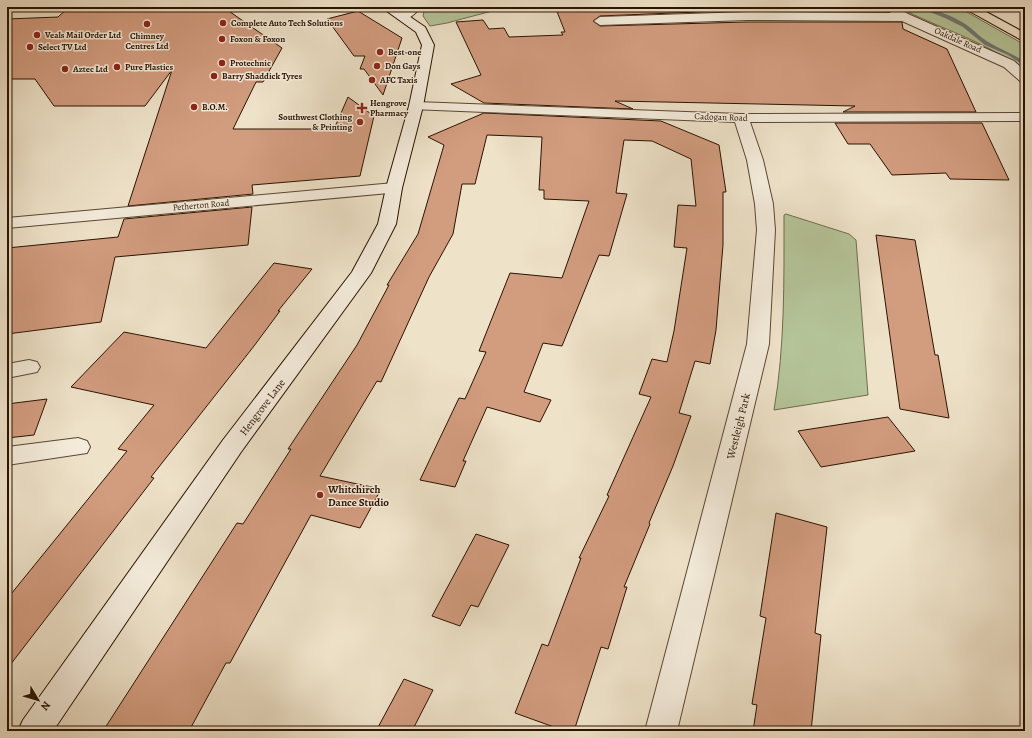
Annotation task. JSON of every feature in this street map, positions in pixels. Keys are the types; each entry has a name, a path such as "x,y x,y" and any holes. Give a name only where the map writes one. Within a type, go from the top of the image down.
{"highway":[{"path":"968,7 1025,38"}],"street":[{"path":"387,7 402,16 411,12 414,7"},
{"name":"Oakdale Road","path":"888,7 904,17 1009,64 1025,78"},
{"name":"Hengrove Lane","path":"34,731 232,446 361,274 387,224 394,188 428,55 428,45 421,30 402,16"},
{"path":"600,21 747,16 904,17"},
{"name":"Cadogan Road","path":"416,106 741,118 1025,117"},
{"name":"Westleigh Park","path":"661,731 758,344 766,230 764,204 755,160 741,118"},
{"name":"Petherton Road","path":"7,223 394,188"},
{"path":"7,371 29,367"},
{"path":"7,456 78,447"}],"green space":[{"path":"425,7 507,7 430,26 423,16"},
{"path":"898,7 958,7 1025,45 1025,72 996,52"},
{"path":"786,214 849,234 856,240 868,395 774,410 778,386 782,337 784,215"}],"building":[{"path":"69,7 223,7 282,48 263,82 256,82 233,129 334,129 348,97 374,116 360,176 252,185 253,194 128,206 172,70 145,106 54,106 35,79 7,79 7,19 58,17"},
{"path":"583,7 886,7 884,9 887,11 747,10 600,16 593,21 600,26 747,22 902,22 903,29 947,49 976,112 843,112 855,106 615,101 633,109 484,103 451,84 481,75 456,22 483,20 489,29 504,28 509,37 563,35 561,32 565,32 556,9"},
{"path":"358,11 402,38 383,95 364,69 360,69 365,56 354,56 327,19"},
{"path":"484,113 661,121 719,145 726,192 723,192 723,245 716,330 710,364 695,361 679,413 691,416 673,466 624,587 627,587 608,649 601,647 574,731 565,731 515,713 542,644 548,646 581,558 579,558 609,496 607,495 651,397 639,394 652,359 667,362 674,331 687,248 674,247 678,205 696,206 691,159 652,141 624,140 616,193 627,194 609,256 599,255 562,346 543,343 524,392 551,400 540,422 487,407 463,461 466,461 455,487 420,480 459,398 465,399 486,352 479,351 510,273 562,278 589,201 544,199 544,190 539,190 542,137 487,135 475,184 462,184 453,234 429,277 381,382 377,381 320,476 381,489 360,528 311,515 230,663 226,663 189,731 103,731 237,523 243,524 291,449 288,449 357,345 389,285 387,285 418,234 444,145 428,137"},
{"path":"835,123 982,123 1009,180 950,179 946,173 892,175 870,144 848,144"},
{"path":"252,207 248,245 115,257 101,322 7,334 7,248 118,237 124,219"},
{"path":"876,235 915,240 935,355 938,355 949,418 900,409"},
{"path":"274,263 312,269 278,311 280,311 254,346 151,477 154,478 7,669 7,599 127,451 118,449 154,405 71,387 124,332 206,348"},
{"path":"47,399 34,435 7,438 7,404"},
{"path":"888,417 915,451 821,467 798,431"},
{"path":"776,513 827,527 815,633 821,635 811,731 753,731 757,705 752,704 766,618 760,616"},
{"path":"476,534 509,545 478,607 471,605 460,626 432,616"},
{"path":"404,679 433,690 412,731 376,731"}],"waterway":[{"path":"919,7 947,17 965,26 987,44 1010,54 1025,64"}],"place":[{"name":"Complete Auto Tech Solutions","path":"223,23"},
{"name":"Chimney Centres Ltd","path":"147,24"},
{"name":"Veals Mail Order Ltd","path":"37,35"},
{"name":"Foxon & Foxon","path":"222,39"},
{"name":"Select TV Ltd","path":"30,47"},
{"name":"Best-one","path":"380,52"},
{"name":"Protechnic","path":"222,63"},
{"name":"Don Gays","path":"377,66"},
{"name":"Pure Plastics","path":"117,67"},
{"name":"Aztec Ltd","path":"65,69"},
{"name":"Barry Shaddick Tyres","path":"214,76"},
{"name":"AFC Taxis","path":"372,80"},
{"name":"B.O.M.","path":"194,107"},
{"name":"Hengrove Pharmacy","path":"362,108"},
{"name":"Southwest Clothing & Printing","path":"360,122"},
{"name":"Whitchirch Dance Studio","path":"320,495"}]}
